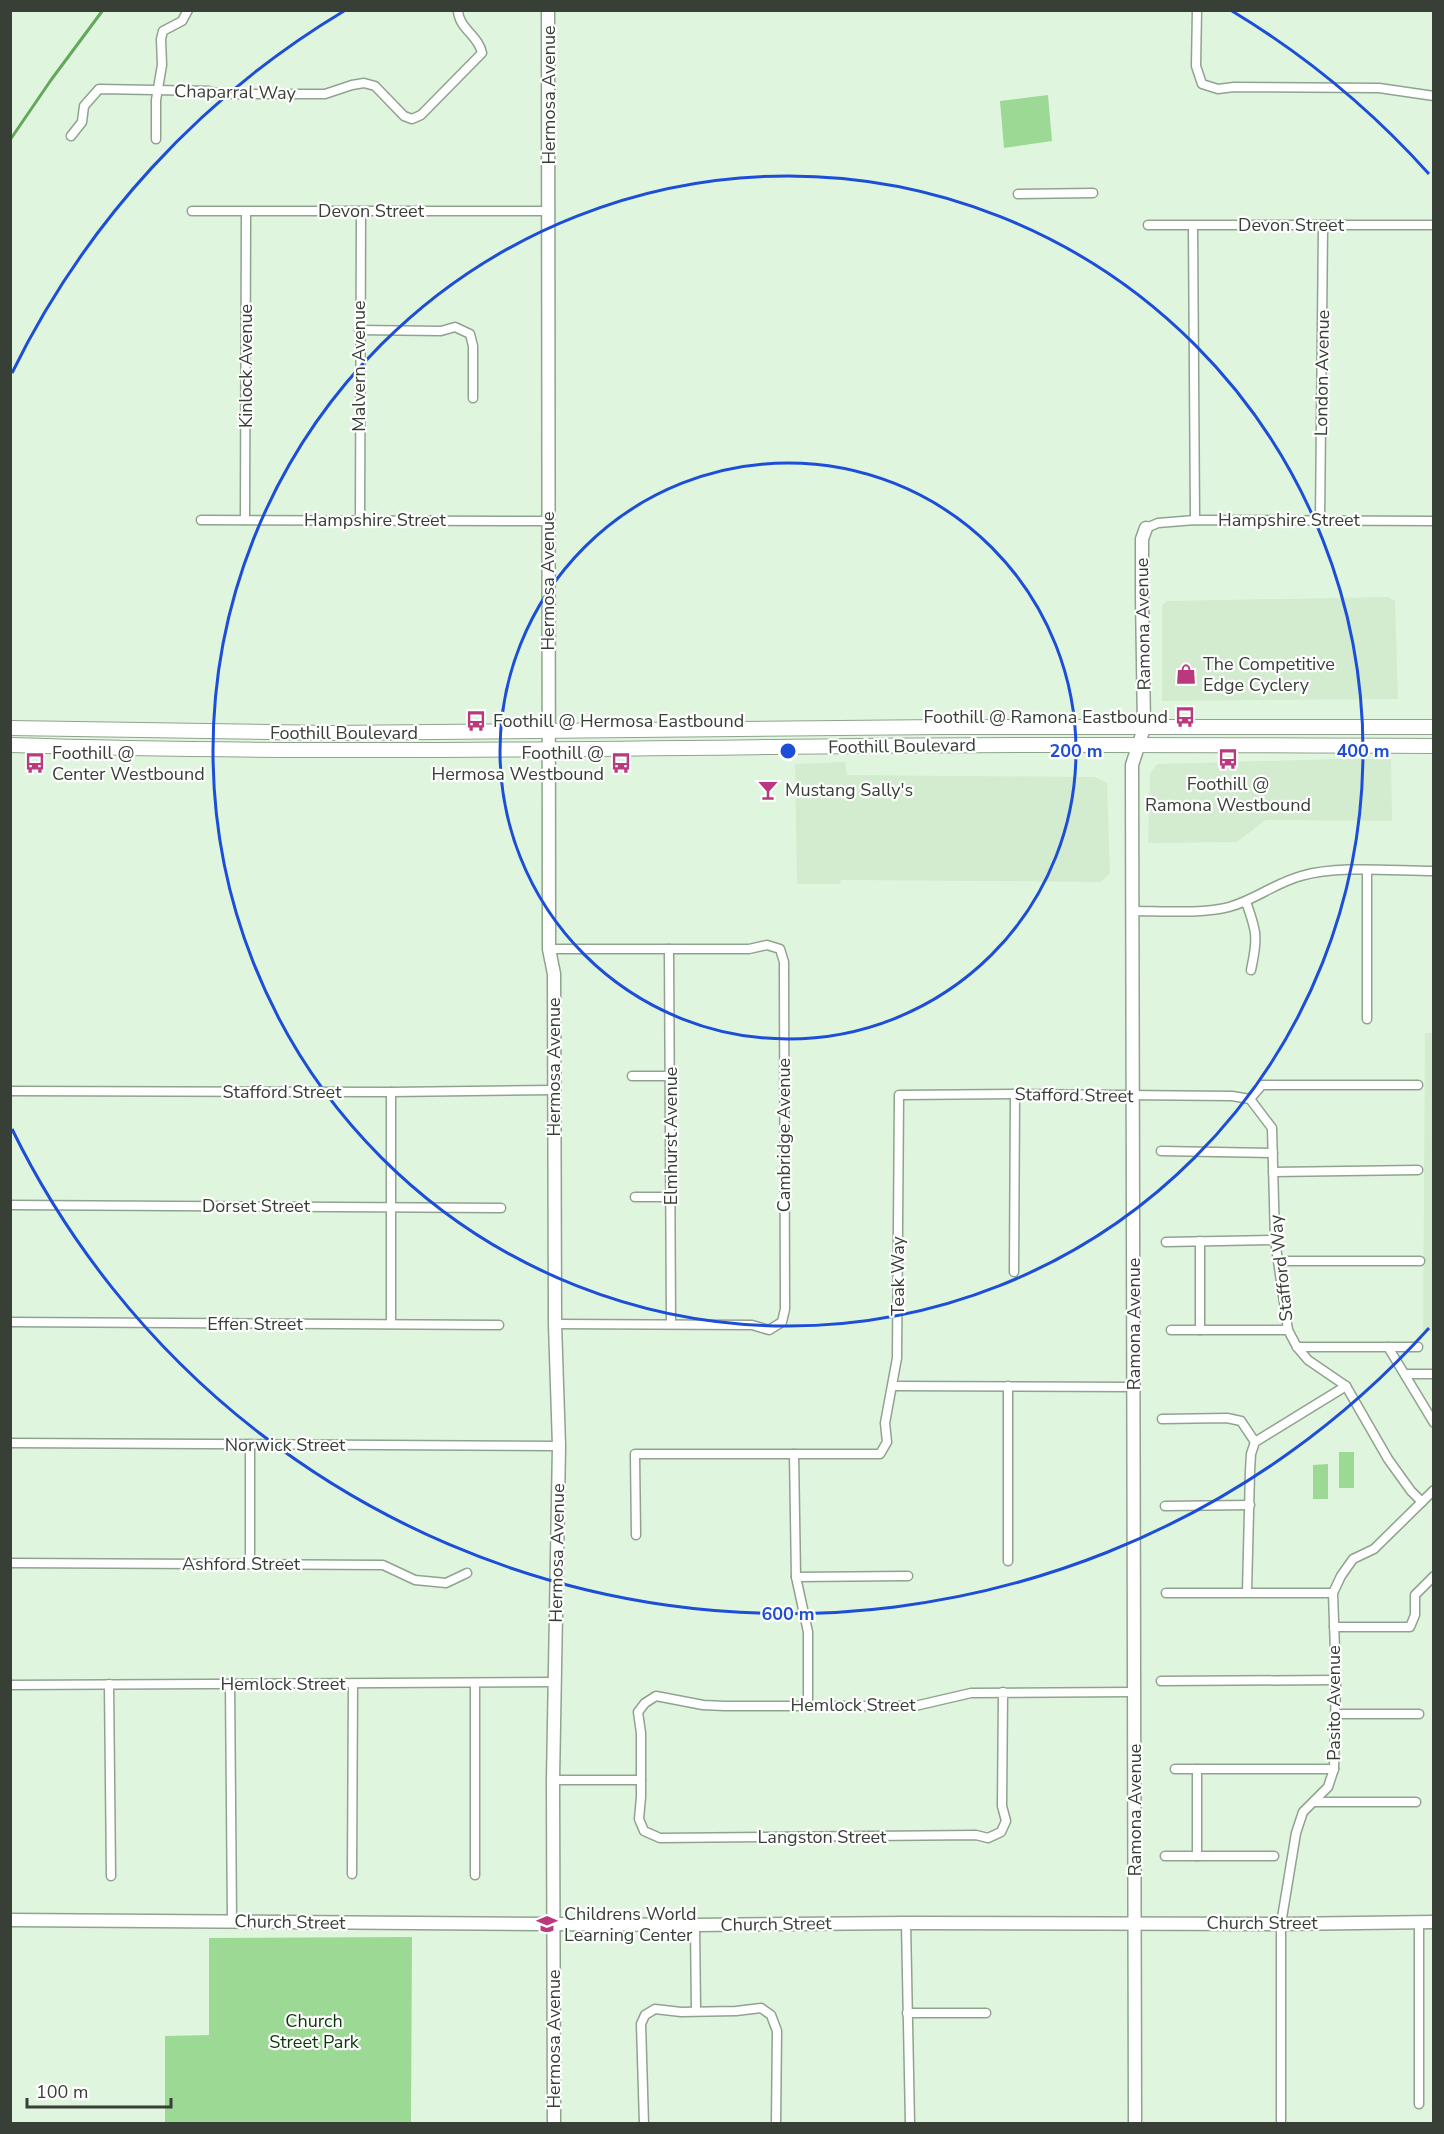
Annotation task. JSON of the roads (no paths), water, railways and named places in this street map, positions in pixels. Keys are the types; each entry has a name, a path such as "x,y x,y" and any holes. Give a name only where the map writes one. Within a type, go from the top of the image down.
{"main road":[{"name":"Foothill Boulevard","path":"10,728 331,733 943,727 1434,727"},
{"name":"Foothill Boulevard","path":"10,745 230,750 1140,745 1434,746"}],"street":[{"path":"156,139 156,100 162,65 160,39 163,31 182,21 188,10"},
{"name":"Chaparral Way","path":"71,136 82,122 84,106 99,90 209,91 220,94 325,94 364,83 375,86 404,116 412,119 421,115 482,53 481,47 459,20 458,10"},
{"name":"Hermosa Avenue","path":"548,10 549,949 554,974 555,1324 559,1446 554,1780 554,2124"},
{"path":"1197,10 1196,66 1202,84 1218,89 1234,87 1379,88 1434,96"},
{"path":"1018,194 1093,194"},
{"name":"Malvern Avenue","path":"360,520 361,211"},
{"name":"Devon Street","path":"192,212 549,211"},
{"name":"Kinlock Avenue","path":"245,520 246,212"},
{"name":"Devon Street","path":"1148,225 1434,225"},
{"path":"1193,225 1195,520"},
{"name":"London Avenue","path":"1320,520 1323,225"},
{"path":"359,330 441,331 454,327 470,334 473,346 473,398"},
{"name":"Hampshire Street","path":"201,520 548,520"},
{"name":"Hampshire Street","path":"1146,528 1158,523 1195,520 1434,521"},
{"name":"Ramona Avenue","path":"1135,2124 1132,765 1144,728 1142,539 1146,528"},
{"path":"1367,870 1367,1019"},
{"path":"1133,911 1228,908 1301,876 1332,871 1434,871"},
{"path":"1246,902 1256,929 1257,946 1251,970"},
{"name":"Cambridge Avenue","path":"669,949 749,949 767,945 780,949 784,962 785,1309 782,1322 769,1330 752,1325 671,1324"},
{"path":"549,949 669,949"},
{"name":"Elmhurst Avenue","path":"669,949 671,1324"},
{"path":"632,1076 671,1076"},
{"path":"1250,1099 1262,1085 1418,1085"},
{"name":"Stafford Street","path":"10,1091 554,1090"},
{"path":"391,1092 391,1324"},
{"path":"1014,1272 1015,1094"},
{"name":"Stafford Street","path":"899,1095 1232,1096 1250,1099"},
{"name":"Teak Way","path":"794,1454 880,1454 887,1442 885,1423 897,1358 899,1095"},
{"name":"Stafford Way","path":"1250,1099 1272,1128 1275,1240 1288,1330 1297,1347 1308,1360 1346,1386 1388,1459 1411,1491 1422,1502"},
{"path":"1161,1151 1273,1153"},
{"path":"1273,1172 1418,1170"},
{"path":"635,1197 671,1197"},
{"name":"Dorset Street","path":"10,1205 501,1208"},
{"path":"1166,1242 1275,1240"},
{"path":"1200,1241 1200,1330"},
{"path":"1278,1261 1420,1261"},
{"name":"Effen Street","path":"10,1322 499,1325"},
{"path":"555,1324 671,1324"},
{"path":"1171,1330 1288,1330"},
{"path":"1297,1347 1418,1347"},
{"path":"1388,1347 1434,1423"},
{"path":"1405,1374 1434,1374"},
{"path":"893,1386 1134,1387"},
{"path":"1008,1386 1008,1561"},
{"path":"1247,1592 1251,1454 1255,1442 1346,1386"},
{"path":"1162,1419 1227,1418 1241,1421 1255,1442"},
{"name":"Norwick Street","path":"10,1443 559,1446"},
{"path":"250,1444 250,1564"},
{"path":"636,1535 635,1454 794,1454 796,1577 808,1632 807,1705"},
{"path":"1166,1593 1333,1593 1353,1559 1374,1549 1434,1490"},
{"path":"1165,1506 1250,1505"},
{"name":"Ashford Street","path":"10,1563 383,1565 415,1580 446,1582 467,1573"},
{"path":"796,1577 908,1576"},
{"path":"1334,1627 1410,1627 1415,1615 1415,1595 1432,1579"},
{"name":"Pasito Avenue","path":"1281,2124 1281,1924 1296,1833 1303,1812 1328,1786 1334,1769 1336,1680 1333,1593"},
{"path":"1161,1681 1336,1680"},
{"name":"Hemlock Street","path":"10,1684 556,1682"},
{"path":"475,1683 475,1875"},
{"path":"110,1684 111,1876"},
{"path":"230,1684 232,1922"},
{"path":"352,1874 353,1684"},
{"name":"Langston Street","path":"641,1780 639,1819 644,1830 660,1838 976,1835 988,1838 1001,1832 1006,1821 1002,1806 1003,1692"},
{"name":"Hemlock Street","path":"641,1780 641,1733 638,1712 645,1703 656,1696 703,1705 725,1706 915,1706 971,1693 1134,1692"},
{"path":"1335,1714 1419,1714"},
{"path":"1175,1769 1334,1769"},
{"path":"1197,1769 1197,1856"},
{"path":"554,1780 641,1780"},
{"path":"1314,1802 1416,1802"},
{"path":"1165,1856 1274,1856"},
{"name":"Church Street","path":"10,1920 695,1925 1434,1922"},
{"path":"1419,1922 1419,2104"},
{"path":"906,1923 910,2124"},
{"path":"695,1925 696,2011"},
{"path":"644,2124 641,2024 645,2015 655,2009 736,2011 760,2008 771,2015 777,2031 776,2124"},
{"path":"907,2013 986,2013"}],"waterway":[{"path":"10,140 103,10"}],"place":[{"name":"The Competitive Edge Cyclery","path":"1186,674"},
{"name":"Foothill @ Ramona Eastbound","path":"1185,717"},
{"name":"Foothill @ Hermosa Eastbound","path":"476,721"},
{"name":"Foothill @ Ramona Westbound","path":"1228,759"},
{"name":"Foothill @ Center Westbound","path":"35,763"},
{"name":"Foothill @ Hermosa Westbound","path":"621,763"},
{"name":"Mustang Sally's","path":"768,790"},
{"name":"Childrens World Learning Center","path":"547,1924"}],"park label":[{"name":"Church Street Park","path":"314,2031"}]}
